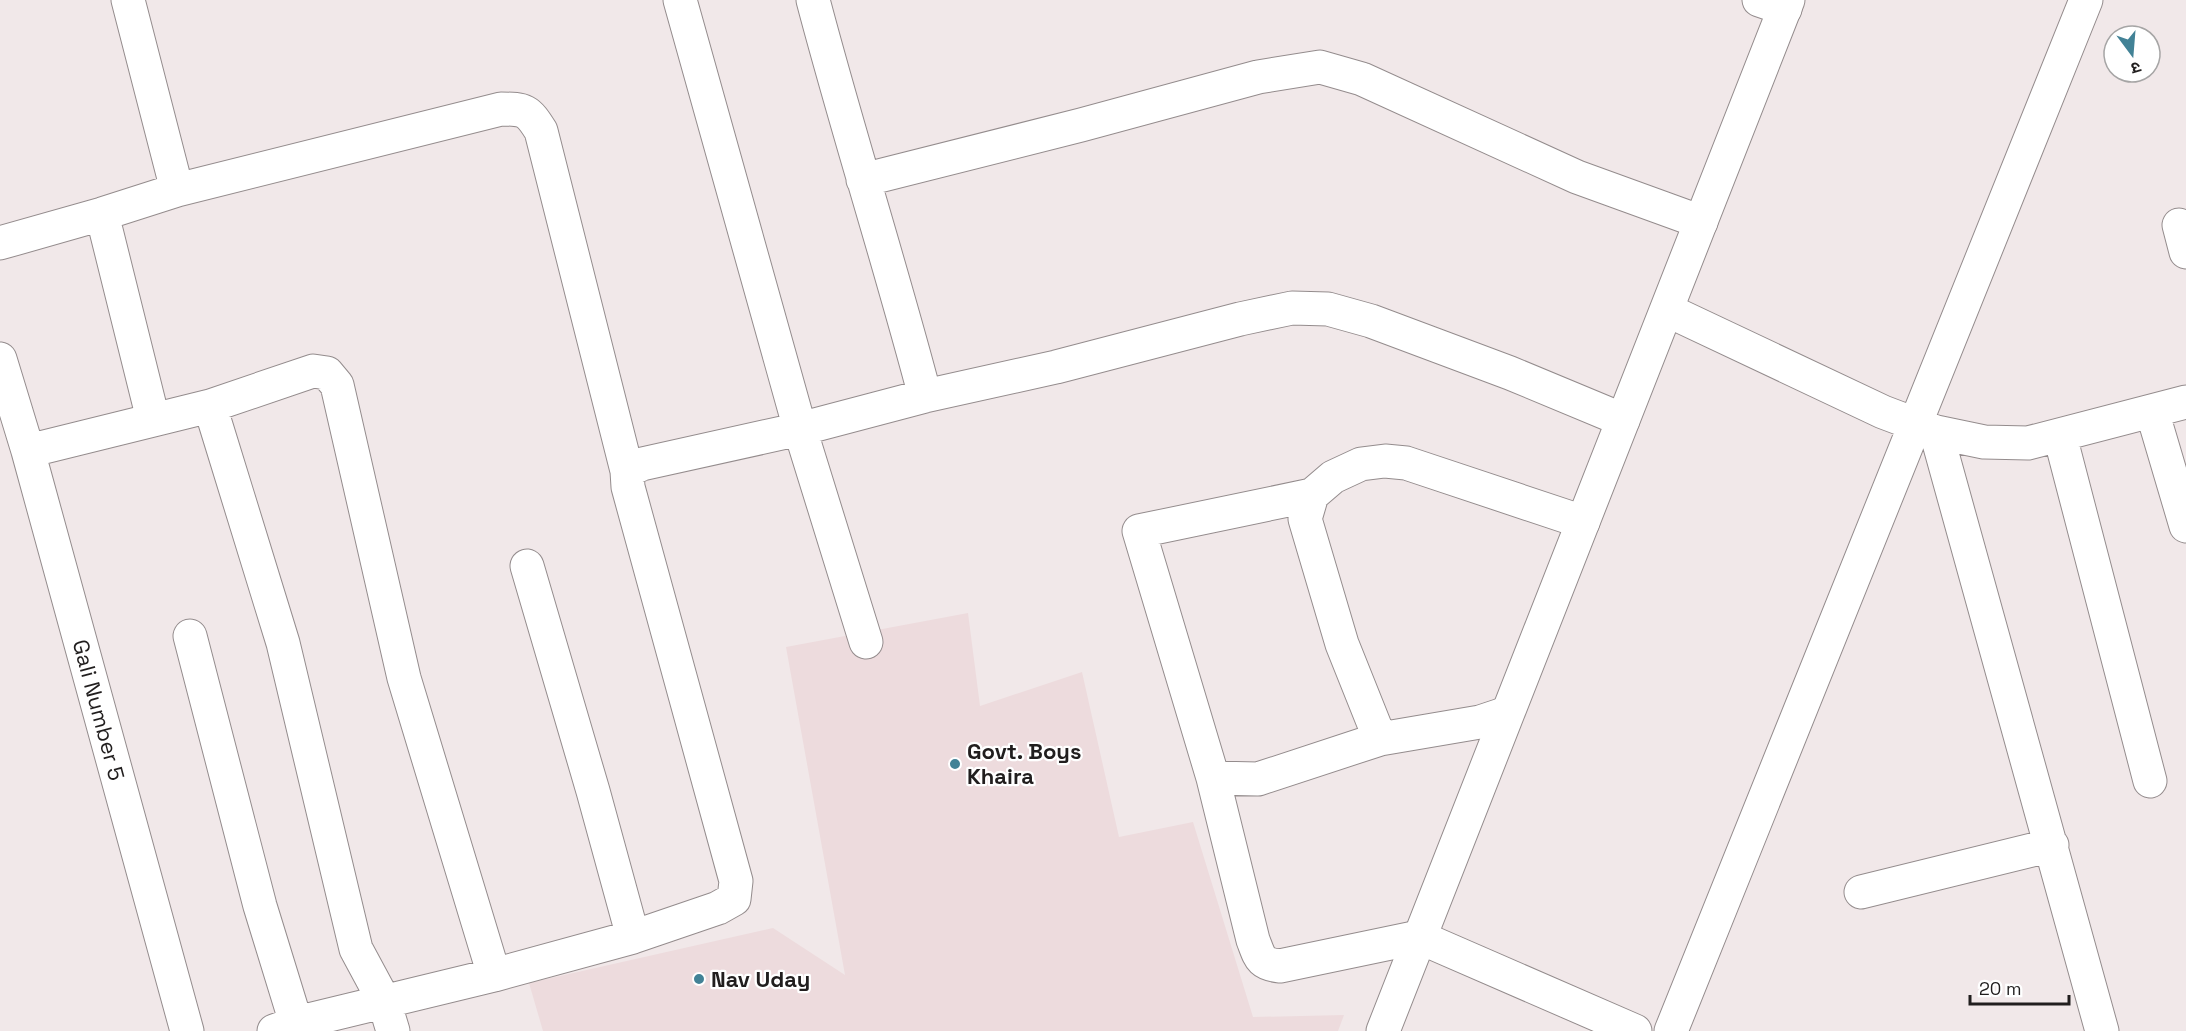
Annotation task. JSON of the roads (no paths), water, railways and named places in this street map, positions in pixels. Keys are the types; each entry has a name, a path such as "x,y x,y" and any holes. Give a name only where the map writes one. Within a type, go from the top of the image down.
{"street":[{"path":"128,0 177,190"},
{"path":"680,0 800,429 866,642"},
{"path":"813,0 863,180 895,283 925,396"},
{"path":"1671,1031 1925,429 2086,0"},
{"path":"1383,1031 1701,222 1777,3"},
{"path":"863,180 1258,77 1320,67 1362,79 1577,177 1701,222"},
{"path":"0,243 177,190 501,109 521,109 533,118 541,131 627,471 628,487 736,881 734,899 718,908 633,938 494,975 388,1016 285,1027 260,906 190,636"},
{"path":"102,214 153,419"},
{"path":"627,471 642,464 800,429 925,396 1056,368 1240,319 1292,308 1328,309 1371,321 1510,373 1623,420"},
{"path":"1666,309 1883,412 1925,429 1984,442 2028,443 2186,402"},
{"name":"Gali Number 5","path":"0,359 28,451 187,1031"},
{"path":"28,451 210,406 313,371 327,373 336,385 404,678 494,975"},
{"path":"210,406 283,643 356,949 388,1016"},
{"path":"2152,411 2186,526"},
{"path":"1925,429 2052,845 2103,1031"},
{"path":"2060,436 2150,781"},
{"path":"1583,522 1406,463 1385,461 1360,464 1333,477 1312,495 1139,531 1213,778 1259,957 1267,964 1280,966 1419,937 1635,1031"},
{"path":"1312,495 1305,519 1311,543 1342,644 1380,739"},
{"path":"527,566 593,791 633,938"},
{"path":"1213,778 1258,779 1380,739 1480,722 1507,713"},
{"path":"1861,892 2052,845"}],"place":[{"name":"Govt. Boys Khaira","path":"955,764"},
{"name":"Nav Uday","path":"699,979"}]}
